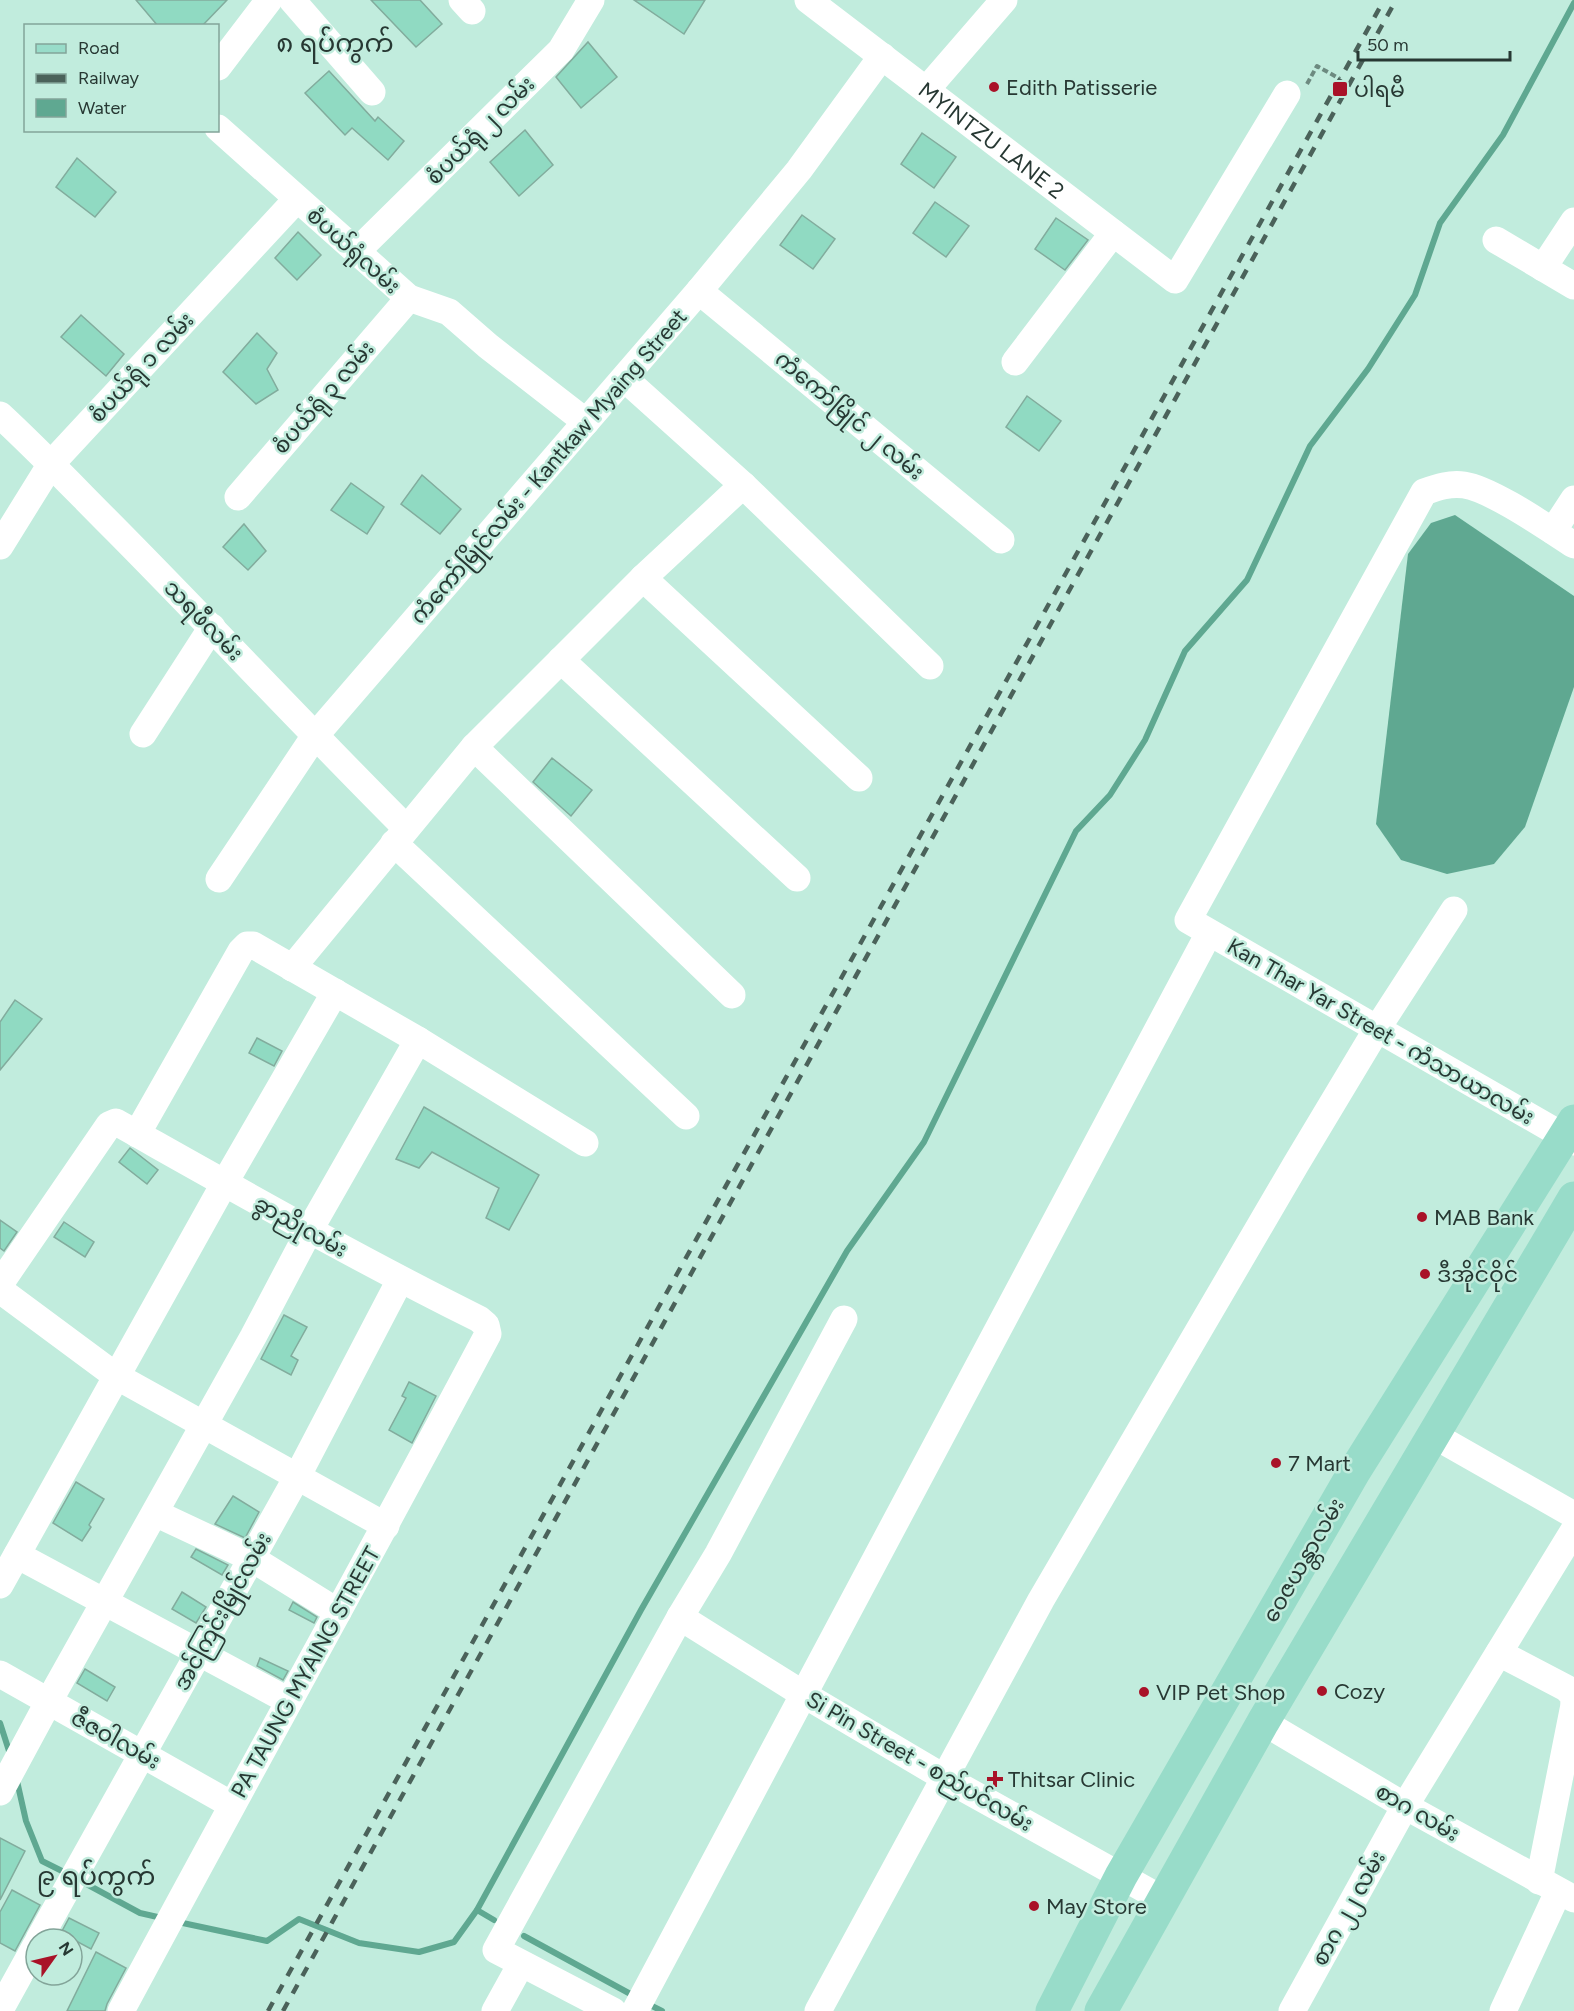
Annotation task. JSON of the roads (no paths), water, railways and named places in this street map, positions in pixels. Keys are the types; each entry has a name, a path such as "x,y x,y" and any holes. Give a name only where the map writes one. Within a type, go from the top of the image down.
{"main road":[{"name":"ဝေဇယန္တာလမ်း","path":"1052,2011 1121,1876 1354,1472 1571,1132"},
{"path":"1101,2011 1263,1722 1435,1436 1574,1198"}],"street":[{"path":"219,66 274,0 372,92"},
{"name":"စံပယ်ရုံ ၂ လမ်း","path":"357,251 561,50 591,0"},
{"name":"MYINTZU LANE 2","path":"808,0 1175,280 1287,94"},
{"path":"926,90 1004,0"},
{"name":"ကံကော်မြိုင်လမ်း - Kantkaw Myaing Street","path":"219,879 314,737 699,291 799,170 882,56"},
{"name":"စံပယ်ရုံလမ်း","path":"219,129 409,298 449,312 488,346 586,422"},
{"name":"စံပယ်ရုံ ၁ လမ်း","path":"0,546 51,464 297,199"},
{"path":"1543,268 1574,221"},
{"path":"1015,362 1113,233"},
{"path":"1496,240 1574,286"},
{"name":"ကံကော်မြိုင် ၂ လမ်း","path":"699,291 1000,540"},
{"name":"စံပယ်ရုံ ၃ လမ်း","path":"238,497 409,298"},
{"path":"625,379 743,485 930,666"},
{"name":"သရဖီလမ်း","path":"0,416 51,464 212,627 314,737 400,836 686,1116"},
{"path":"292,968 474,747 643,578 743,485"},
{"path":"635,2011 803,1694 1424,492 1444,485 1465,485 1484,490 1563,538 1574,499"},
{"path":"643,578 859,777"},
{"path":"143,734 212,627"},
{"path":"561,660 797,878"},
{"path":"474,747 732,995"},
{"path":"818,2011 1041,1600 1296,1164 1377,1029 1454,910"},
{"name":"Kan Thar Yar Street - ကံသာယာလမ်း","path":"1199,927 1377,1029 1571,1132"},
{"path":"136,1134 241,951 247,945 253,945 418,1040 585,1143"},
{"path":"0,1585 334,992"},
{"path":"0,1792 253,1338 309,1231 418,1040"},
{"name":"ခွာညိုလမ်း","path":"0,1284 109,1125 116,1122 309,1231 479,1319 486,1325 488,1334"},
{"name":"အင်ကြင်းမြိုင်လမ်း","path":"46,1927 297,1477 400,1280"},
{"path":"0,1290 116,1376 386,1526"},
{"path":"613,2011 496,1950 680,1617 718,1554 844,1319"},
{"name":"PA TAUNG MYAING STREET","path":"121,2011 232,1804 386,1526 488,1334"},
{"path":"1435,1436 1574,1515"},
{"path":"155,1513 251,1558 338,1612"},
{"name":"စာဂ ၂၂ လမ်း","path":"1292,2011 1405,1806 1574,1530"},
{"path":"17,1555 289,1701"},
{"name":"Si Pin Street - စည်ပင်လမ်း","path":"680,1617 803,1694 945,1778 1164,1900"},
{"path":"1499,1653 1566,1688 1573,1695 1574,1704 1557,1891 1503,2011"},
{"name":"ဇီဇဝါလမ်း","path":"0,1674 232,1804"},
{"name":"စာဂ လမ်း","path":"1263,1722 1405,1806 1557,1891"},
{"path":"495,2011 521,1964"},
{"path":"0,2010 24,1967"}],"water":[{"path":"1455,515 1574,596 1574,687 1525,827 1494,864 1447,874 1401,860 1376,824 1408,554 1431,523"}],"waterway":[{"path":"178,1922 267,1941 299,1919 359,1943 419,1952 454,1942 477,1910 641,1610 847,1251 924,1142 1076,831 1110,795 1145,740 1185,651 1247,580 1310,446 1368,369 1415,295 1440,223 1503,135 1574,3"},
{"path":"0,1723 10,1754"},
{"path":"17,1781 26,1821 42,1861 68,1874"},
{"path":"79,1880 140,1913 162,1918"},
{"path":"477,1910 494,1920"},
{"path":"524,1936 636,1997"},
{"path":"648,2004 662,2011"}],"railway":[{"path":"268,2011 1384,0"},
{"path":"283,2011 1396,0"}],"place":[{"name":"Edith Patisserie","path":"994,87"},
{"name":"ပါရမီ","path":"1340,89"},
{"name":"MAB Bank","path":"1422,1217"},
{"name":"ဒီအိုင်ဝိုင်","path":"1425,1274"},
{"name":"7 Mart","path":"1276,1463"},
{"name":"Cozy","path":"1322,1691"},
{"name":"VIP Pet Shop","path":"1144,1692"},
{"name":"Thitsar Clinic","path":"995,1779"},
{"name":"May Store","path":"1034,1906"}],"district":[{"name":"၈ ရပ်ကွက်","path":"335,43"},
{"name":"၉ ရပ်ကွက်","path":"96,1876"}]}
